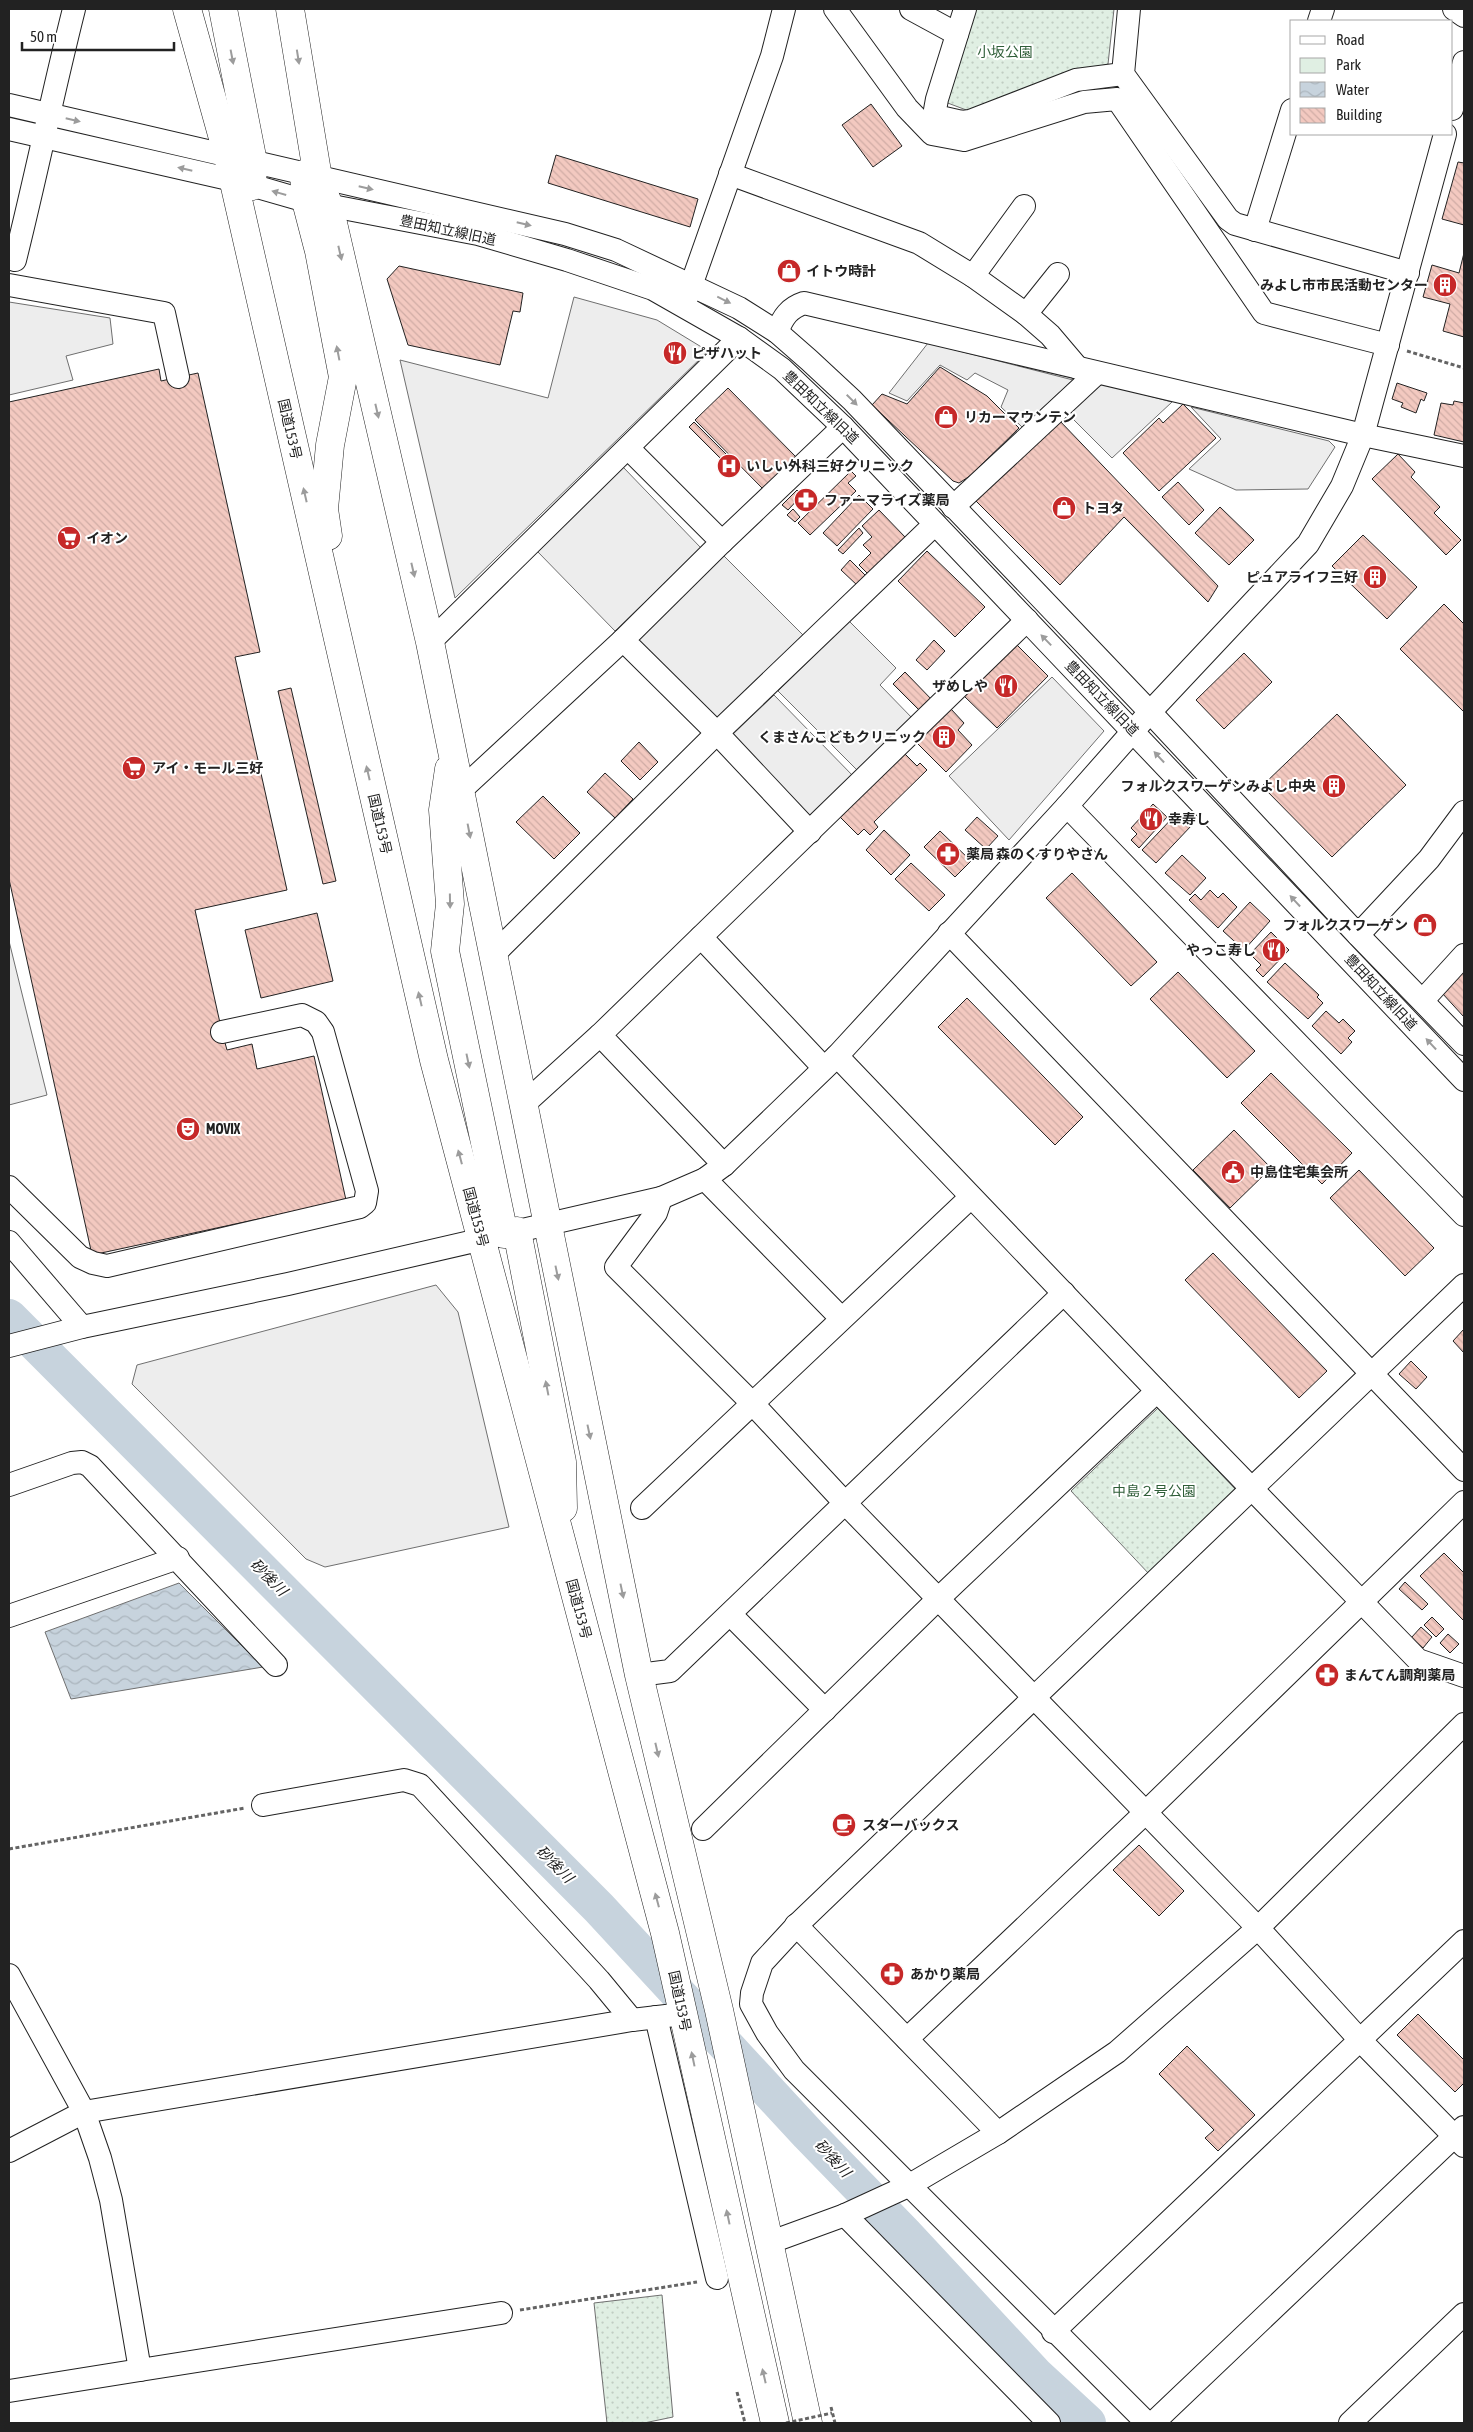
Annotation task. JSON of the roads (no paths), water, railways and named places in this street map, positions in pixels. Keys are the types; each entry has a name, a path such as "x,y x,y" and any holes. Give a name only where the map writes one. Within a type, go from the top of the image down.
{"highway":[{"name":"国道153号","path":"187,9 241,171 346,679 434,1060 501,1234 565,1557 665,1933 775,2423"},
{"path":"223,9 241,171"},
{"path":"290,9 314,190 319,251 343,378 330,445 324,509 346,679"},
{"path":"314,190 430,642 639,1675 720,2010 771,2242 820,2418"},
{"path":"452,748 443,810 450,904 445,951 501,1234 562,1462 565,1557"}],"street":[{"path":"15,260 45,138 47,114 74,9"},
{"path":"688,295 772,56 784,9"},
{"path":"835,9 907,108 932,134 964,140 1084,102 1117,99 1264,313 1388,345"},
{"path":"912,9 958,34"},
{"path":"965,9 937,100 936,110 940,117 962,122 1076,80 1123,74"},
{"path":"1129,9 1123,74 1228,219 1235,224 1255,230 1408,273"},
{"path":"1454,9 1464,16"},
{"path":"1453,105 1464,62"},
{"name":"豊田知立線旧道","path":"9,105 47,114 241,171 478,234 567,260 653,289 688,295 739,308 777,332 852,400 1150,712 1358,935 1464,1044"},
{"path":"1255,230 1290,116"},
{"name":"豊田知立線旧道","path":"9,129 45,138 241,171"},
{"path":"9,1346 82,1327 288,1284 661,1198 706,1179 724,1165 831,1062 1067,806 1150,712 1308,544 1342,486 1362,435 1445,135"},
{"path":"730,174 919,243 973,276 1026,314 1087,371"},
{"name":"豊田知立線旧道","path":"314,190 566,234 616,250 688,295 739,338 782,369 842,427 1134,730 1464,1080"},
{"path":"973,276 1024,206"},
{"path":"1026,314 1058,274"},
{"path":"9,285 164,313 178,377"},
{"path":"777,332 786,313 804,302 1087,371 1362,435 1464,456"},
{"path":"430,642 739,338"},
{"path":"953,507 1087,371"},
{"path":"460,791 624,640 722,542 842,427"},
{"path":"629,448 722,542"},
{"path":"493,955 717,733 935,524"},
{"path":"524,1104 600,1035 1027,620"},
{"path":"624,640 717,733 810,832"},
{"path":"1067,806 1464,1215"},
{"path":"1358,935 1429,859 1464,812"},
{"path":"949,933 1464,1470"},
{"path":"701,937 971,1197 1418,1660 1464,1676"},
{"path":"1423,1000 1464,955"},
{"path":"9,1187 80,1257 93,1264 107,1266 360,1207 365,1203 367,1191 323,1032 316,1022 302,1015 222,1032"},
{"path":"600,1035 724,1165"},
{"path":"706,1179 841,1318"},
{"path":"642,1508 971,1197"},
{"path":"661,1198 656,1213 616,1267 754,1404 845,1503 1258,1928 1360,2040 1461,2136 1153,2423"},
{"path":"9,1242 82,1327"},
{"path":"1147,2423 1053,2332 794,2070 767,2033 751,2004 752,1993 762,1963 796,1925 1464,1285"},
{"path":"639,1675 670,1671 731,1615 1064,1293"},
{"path":"702,1830 938,1599 1157,1391"},
{"path":"9,1485 72,1463 82,1462 90,1466 276,1665"},
{"path":"907,2039 1145,1813 1360,1601 1464,1502"},
{"path":"9,1616 178,1558"},
{"path":"731,1615 824,1710"},
{"path":"771,2242 845,2215 908,2186 998,2133 1117,2052 1258,1928 1464,1724"},
{"path":"263,1805 404,1780 420,1785 599,1980 632,2020"},
{"path":"796,1925 998,2133"},
{"path":"1053,2332 1464,1941"},
{"path":"9,1975 84,2112 100,2158 111,2200 140,2370"},
{"path":"720,2010 751,2004"},
{"path":"9,2151 84,2112 632,2020 683,2014"},
{"path":"656,2017 717,2278"},
{"path":"845,2215 1049,2423"},
{"path":"9,2391 501,2313"},
{"path":"1350,2423 1464,2314"}],"water":[{"path":"179,1583 263,1667 71,1699 45,1632"}],"waterway":[{"name":"砂後川","path":"9,1317 599,1908 808,2134 905,2234 1036,2375 1088,2423"}],"place":[{"name":"イトウ時計","path":"789,271"},
{"name":"みよし市市民活動センター","path":"1445,285"},
{"name":"ピザハット","path":"675,353"},
{"name":"リカーマウンテン","path":"946,417"},
{"name":"いしい外科三好クリニック","path":"729,466"},
{"name":"ファーマライズ薬局","path":"806,500"},
{"name":"トヨタ","path":"1064,508"},
{"name":"イオン","path":"69,538"},
{"name":"ピュアライフ三好","path":"1375,577"},
{"name":"ザめしや","path":"1006,686"},
{"name":"くまさんこどもクリニック","path":"944,737"},
{"name":"アイ・モール三好","path":"134,768"},
{"name":"フォルクスワーゲンみよし中央","path":"1334,786"},
{"name":"幸寿し","path":"1151,819"},
{"name":"薬局 森のくすりやさん","path":"948,854"},
{"name":"フォルクスワーゲン","path":"1425,925"},
{"name":"やっこ寿し","path":"1274,950"},
{"name":"MOVIX","path":"188,1129"},
{"name":"中島住宅集会所","path":"1233,1172"},
{"name":"まんてん調剤薬局","path":"1327,1675"},
{"name":"スターバックス","path":"844,1825"},
{"name":"あかり薬局","path":"892,1974"}],"park label":[{"name":"小坂公園","path":"1005,52"},
{"name":"中島２号公園","path":"1154,1491"}]}
